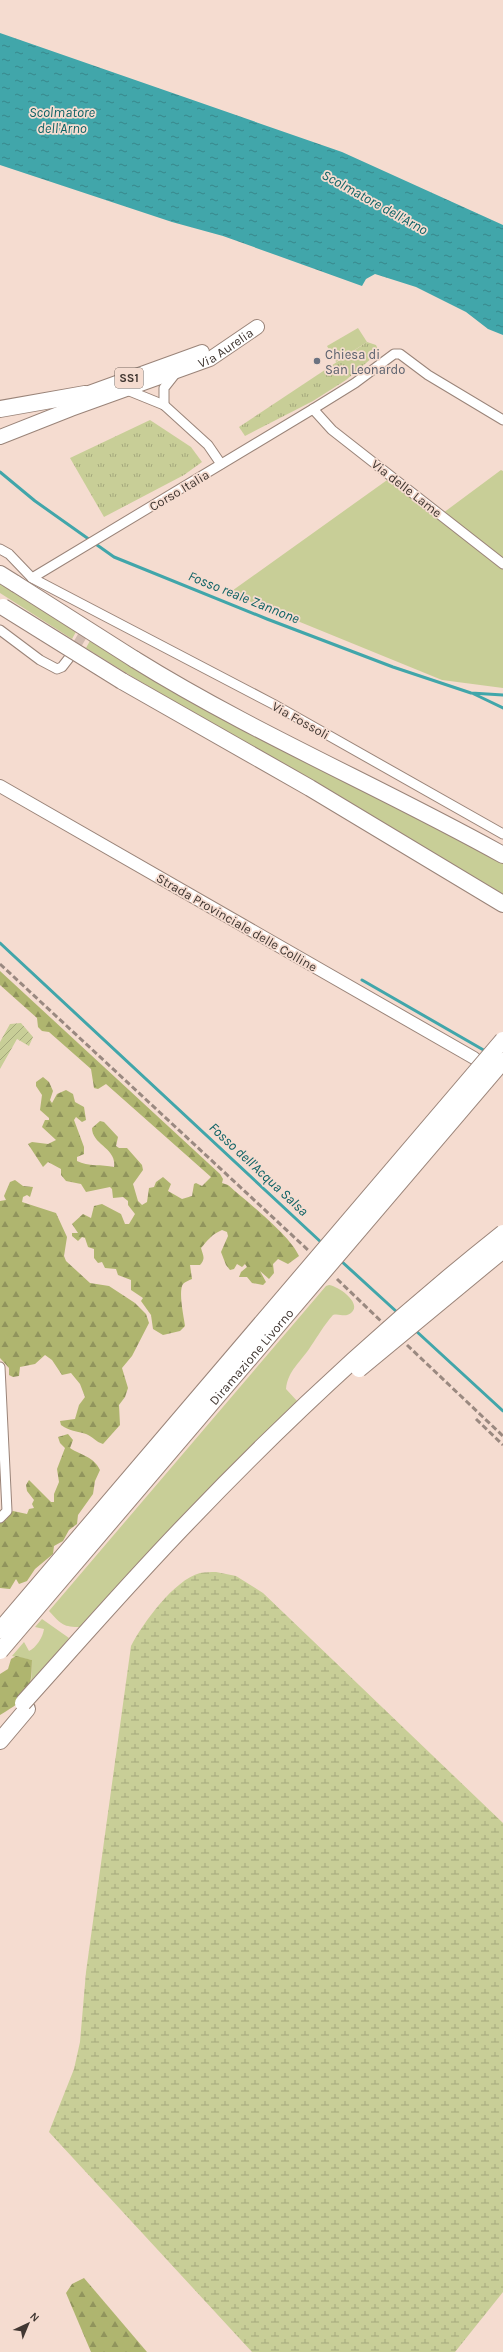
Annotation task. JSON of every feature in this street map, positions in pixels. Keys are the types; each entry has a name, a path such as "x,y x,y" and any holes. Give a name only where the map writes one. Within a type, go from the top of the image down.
{"highway":[{"path":"0,409 85,394"},
{"path":"0,574 177,686 257,729 397,798 503,855"},
{"path":"1,606 122,681 310,788 503,904"},
{"name":"Diramazione Livorno","path":"0,1630 503,1040"},
{"name":"Diramazione Livorno","path":"0,1651 503,1061"},
{"path":"0,1741 25,1706 132,1581 258,1451 388,1329 503,1233"},
{"path":"0,1730 25,1706 143,1579 260,1460 330,1394 503,1250"}],"main road":[{"name":"Via Aurelia","path":"0,429 85,394 206,350 257,327 210,359 71,409 0,438"},
{"name":"Strada Provinciale delle Colline","path":"0,786 474,1058"}],"street":[{"name":"Corso Italia","path":"32,578 313,409 355,383 394,354 400,354 428,376 503,420"},
{"path":"164,405 164,388 167,382 178,371"},
{"path":"127,390 164,405 208,445 221,464"},
{"name":"Via delle Lame","path":"313,409 332,430 503,564"},
{"path":"0,549 9,554 32,578 96,613 91,621"},
{"name":"Via Fossoli","path":"96,613 122,624 273,704 503,834"},
{"path":"0,630 40,660 57,669 62,667 69,658"},
{"path":"0,1367 7,1511 0,1518"}],"green space":[{"path":"358,328 367,342 336,362 327,346"},
{"path":"367,342 376,345 379,352 346,380 313,401 245,436 239,427"},
{"path":"150,420 191,447 202,462 184,475 104,517 70,458"},
{"path":"501,470 503,471 503,688 442,680 229,593 390,478 439,516"},
{"path":"0,580 78,628 72,639 0,593"},
{"path":"92,637 503,860 503,894 136,679 86,648"},
{"path":"0,971 220,1174 223,1179 222,1183 228,1185 287,1238 299,1256 288,1264 278,1259 273,1264 274,1273 269,1279 260,1271 266,1282 263,1285 252,1283 247,1277 239,1277 241,1272 247,1267 245,1264 242,1267 237,1264 234,1269 230,1270 226,1265 221,1252 228,1236 227,1232 222,1230 218,1232 201,1248 204,1257 203,1261 200,1265 190,1265 192,1279 183,1284 181,1298 185,1326 180,1331 163,1335 153,1329 151,1315 141,1301 143,1298 131,1290 131,1280 118,1275 116,1269 105,1268 102,1262 98,1263 94,1258 94,1249 88,1247 85,1238 82,1237 78,1241 72,1236 72,1233 78,1233 72,1224 83,1214 91,1218 94,1206 102,1204 121,1214 125,1224 129,1224 135,1214 128,1205 128,1201 123,1197 113,1198 112,1189 110,1187 86,1192 81,1184 66,1181 61,1175 61,1169 48,1162 43,1167 28,1144 32,1142 48,1144 56,1140 42,1127 45,1120 49,1120 49,1118 40,1110 42,1095 36,1086 36,1082 43,1077 49,1082 53,1091 50,1100 52,1103 57,1094 66,1090 73,1094 75,1102 84,1107 86,1120 82,1122 76,1117 74,1120 84,1147 84,1154 77,1157 77,1161 86,1164 114,1167 112,1155 96,1139 92,1128 100,1121 104,1122 118,1137 116,1146 119,1148 127,1148 142,1165 143,1170 133,1184 138,1201 142,1205 147,1202 149,1188 154,1187 156,1182 163,1177 171,1184 168,1191 182,1199 192,1196 194,1184 196,1183 202,1186 211,1177 106,1084 98,1089 94,1088 91,1069 49,1032 42,1031 38,1027 37,1018 0,985"},
{"path":"21,1023 33,1037 29,1046 17,1039 0,1069 0,1042 10,1024"},
{"path":"15,1180 23,1186 33,1187 30,1197 27,1195 23,1197 22,1202 56,1213 67,1237 64,1256 66,1261 90,1283 109,1286 135,1303 146,1314 149,1323 132,1356 122,1368 128,1388 125,1397 119,1405 120,1425 103,1444 88,1435 70,1430 61,1425 60,1421 75,1419 79,1405 85,1397 80,1384 71,1373 62,1375 52,1360 45,1355 35,1364 20,1367 19,1376 13,1377 9,1375 9,1368 0,1358 0,1201 6,1200 4,1196 10,1182"},
{"path":"329,1285 338,1288 348,1296 352,1300 354,1309 351,1313 346,1315 333,1315 292,1371 287,1382 286,1389 298,1402 81,1627 66,1626 60,1622 49,1611 326,1286"},
{"path":"68,1434 73,1440 70,1448 91,1459 100,1470 95,1481 93,1494 78,1515 77,1524 69,1530 63,1541 54,1546 53,1554 35,1569 27,1581 19,1584 16,1579 10,1589 0,1588 0,1519 6,1520 9,1513 13,1511 27,1514 29,1509 34,1508 32,1504 34,1500 27,1491 26,1485 29,1480 51,1502 54,1502 54,1494 59,1482 57,1469 65,1448 60,1443 58,1437"},
{"path":"216,1572 236,1576 263,1593 503,1823 503,2292 455,2352 252,2352 49,2132 74,2069 80,2042 86,1972 131,1646 151,1615 180,1584 190,1577 200,1573"},
{"path":"42,1619 69,1638 31,1686 32,1660 12,1656 24,1642 29,1651 37,1645 44,1629 35,1627"},
{"path":"16,1656 32,1660 31,1680 23,1699 0,1715 0,1674 8,1669 11,1659"},
{"path":"84,2278 147,2352 91,2352 66,2293 72,2284"}],"water":[{"name":"Scolmatore dell'Arno","path":"0,33 342,152 503,225 503,335 488,329 466,312 416,287 375,274 366,279 362,286 223,236 172,222 0,165"}],"waterway":[{"name":"Fosso reale Zannone","path":"0,472 35,501 114,557 267,619 393,667 471,693 503,695"},
{"path":"474,694 503,708"},
{"name":"Fosso dell'Acqua Salsa","path":"0,943 323,1244"},
{"path":"362,980 487,1052"},
{"name":"Fosso dell'Acqua Salsa","path":"340,1260 398,1313"},
{"name":"Fosso dell'Acqua Salsa","path":"415,1330 503,1411"}],"tunnel":[{"path":"71,655 91,621"}],"railway":[{"path":"0,964 308,1250"},
{"path":"337,1279 384,1324"},
{"path":"407,1345 503,1436"},
{"path":"476,1419 503,1445"}],"place":[{"name":"Chiesa di San Leonardo","path":"317,361"}]}
